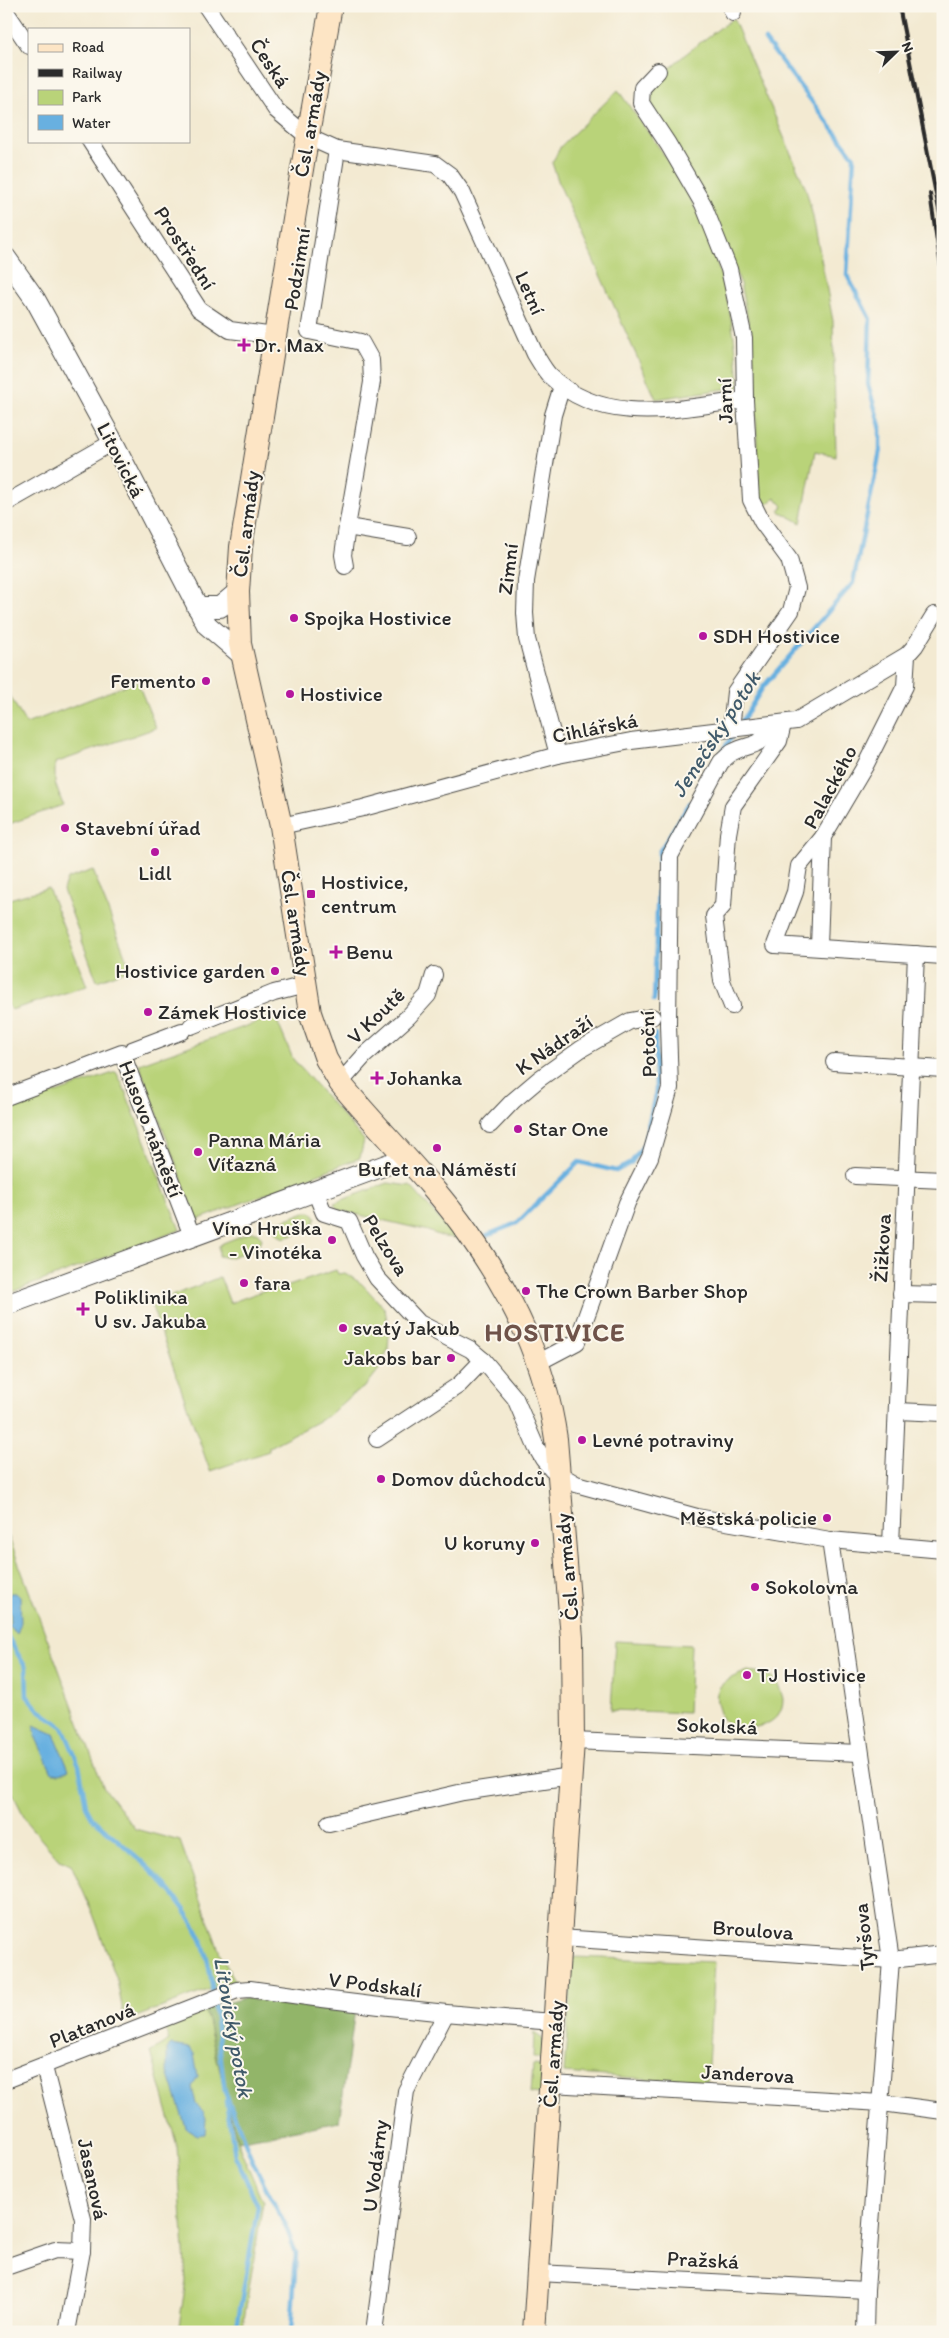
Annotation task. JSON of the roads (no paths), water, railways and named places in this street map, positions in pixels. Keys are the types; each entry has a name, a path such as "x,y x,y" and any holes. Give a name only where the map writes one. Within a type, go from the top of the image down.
{"main road":[{"name":"Čsl. armády","path":"331,6 241,547 238,592 242,655 281,826 310,1013 332,1072 452,1212 489,1264 524,1328 539,1362 552,1412 560,1476 573,1647 573,1741 534,2332"}],"street":[{"name":"Česká","path":"206,6 276,110 308,137"},
{"path":"6,12 28,45"},
{"name":"Jarní","path":"658,71 642,88 640,103 668,144 703,204 729,269 744,338 745,400 751,500 762,522 789,559 797,588 791,611 735,692 737,728"},
{"name":"Letní","path":"308,137 337,150 435,164 450,175 462,192 535,354 549,375 578,397 599,406 630,412 745,400"},
{"name":"Prostřední","path":"91,142 199,309 230,330 275,336"},
{"name":"Podzimní","path":"337,150 309,331 361,342 371,360 372,382 342,555 345,566"},
{"name":"Litovická","path":"6,258 34,299 113,442 207,625 242,655"},
{"name":"Zimní","path":"558,756 527,640 525,613 526,581 553,415 562,386"},
{"path":"6,503 113,442"},
{"path":"347,528 408,537"},
{"path":"197,607 220,607 238,592"},
{"path":"907,655 915,646 934,615"},
{"name":"Cihlářská","path":"281,826 363,808 558,756 631,741 796,720 907,655"},
{"name":"Palackého","path":"819,946 823,837 865,766 905,686 907,655"},
{"path":"732,1006 722,981 714,916 723,906 728,834 733,806 779,741 776,724"},
{"name":"Potoční","path":"539,1362 577,1342 627,1203 650,1156 670,1088 668,1024 670,856 721,762 732,752 756,744 765,738 776,724"},
{"path":"823,837 799,866 794,892 775,944 943,956"},
{"name":"Žižkova","path":"891,1545 916,954"},
{"name":"V Koutě","path":"340,1083 364,1056 428,995 434,975"},
{"name":"Husovo náměstí","path":"132,1050 194,1023 274,993 305,985"},
{"name":"K Nádraží","path":"490,1125 532,1084 580,1049 630,1021 652,1017"},
{"name":"Husovo náměstí","path":"6,1097 122,1053 192,1236"},
{"path":"834,1062 943,1069"},
{"path":"6,1305 405,1158"},
{"path":"855,1176 943,1180"},
{"name":"Pelzova","path":"315,1191 324,1213 349,1221 364,1256 377,1278 419,1322 470,1349 483,1360 515,1398 536,1447 552,1470 560,1476"},
{"path":"901,1294 943,1295"},
{"path":"377,1439 459,1385 483,1360"},
{"path":"897,1411 943,1413"},
{"path":"560,1476 576,1484 697,1516 830,1540 943,1550"},
{"name":"Tyršova","path":"830,1540 891,1960 882,2103 866,2290 865,2332"},
{"name":"Sokolská","path":"573,1741 860,1753"},
{"path":"329,1823 463,1792 571,1776"},
{"name":"Broulova","path":"560,1938 891,1960 943,1954"},
{"name":"V Podskalí","path":"193,2007 228,1993 250,1989 349,2004 445,2015 555,2022"},
{"name":"Platanová","path":"6,2080 44,2067 193,2007"},
{"name":"U Vodárny","path":"374,2332 406,2091 445,2015"},
{"name":"Jasanová","path":"44,2067 81,2207 82,2251 67,2332"},
{"name":"Janderova","path":"551,2084 882,2103 943,2111"},
{"path":"6,2267 55,2250 82,2251"},
{"name":"Pražská","path":"538,2273 866,2290"}],"water":[{"path":"818,6 843,6 837,11 820,10"},
{"path":"10,1593 16,1593 20,1597 21,1622 17,1634 9,1626 11,1616 6,1601"},
{"path":"34,1725 54,1734 69,1770 59,1774 52,1773 36,1738"},
{"path":"171,2045 190,2048 194,2054 198,2077 192,2087 196,2104 203,2111 206,2118 205,2134 197,2135 186,2128 167,2069 167,2049"}],"waterway":[{"name":"Jenečský potok","path":"741,723 763,687 853,583 880,451 880,426 868,384 870,319 847,275 854,157 765,40"},
{"name":"Jenečský potok","path":"722,752 734,733"},
{"name":"Jenečský potok","path":"654,1000 659,852 690,803"},
{"name":"Jenečský potok","path":"487,1235 517,1223 579,1162 616,1171 631,1163 644,1144 656,1091 655,1034"},
{"name":"Litovický potok","path":"6,1634 26,1668 27,1696 39,1710 63,1727 79,1765 86,1806 93,1819 154,1873 168,1888 192,1921 206,1952 213,1995"},
{"name":"Litovický potok","path":"214,2003 225,2092 253,2162 286,2227 296,2253 291,2332"},
{"path":"226,2101 235,2155 258,2206 236,2332"}],"railway":[{"path":"899,6 943,230"},
{"path":"930,194 943,281"}],"place":[{"name":"Dr. Max","path":"244,345"},
{"name":"Spojka Hostivice","path":"294,618"},
{"name":"SDH Hostivice","path":"703,636"},
{"name":"Fermento","path":"206,681"},
{"name":"Hostivice","path":"290,694"},
{"name":"Stavební úřad","path":"65,828"},
{"name":"Lidl","path":"155,852"},
{"name":"Hostivice, centrum","path":"311,894"},
{"name":"Benu","path":"336,952"},
{"name":"Hostivice garden","path":"275,971"},
{"name":"Zámek Hostivice","path":"148,1012"},
{"name":"Johanka","path":"377,1078"},
{"name":"Star One","path":"518,1129"},
{"name":"Bufet na Náměstí","path":"437,1148"},
{"name":"Panna Mária Víťazná","path":"198,1152"},
{"name":"Víno Hruška - Vinotéka","path":"332,1240"},
{"name":"fara","path":"244,1283"},
{"name":"The Crown Barber Shop","path":"526,1291"},
{"name":"Poliklinika U sv. Jakuba","path":"83,1309"},
{"name":"svatý Jakub","path":"343,1328"},
{"name":"Jakobs bar","path":"451,1358"},
{"name":"Levné potraviny","path":"582,1440"},
{"name":"Domov důchodců","path":"381,1479"},
{"name":"Městská policie","path":"827,1518"},
{"name":"U koruny","path":"535,1543"},
{"name":"Sokolovna","path":"755,1587"},
{"name":"TJ Hostivice","path":"747,1675"}],"district":[{"name":"HOSTIVICE","path":"555,1332"}]}
